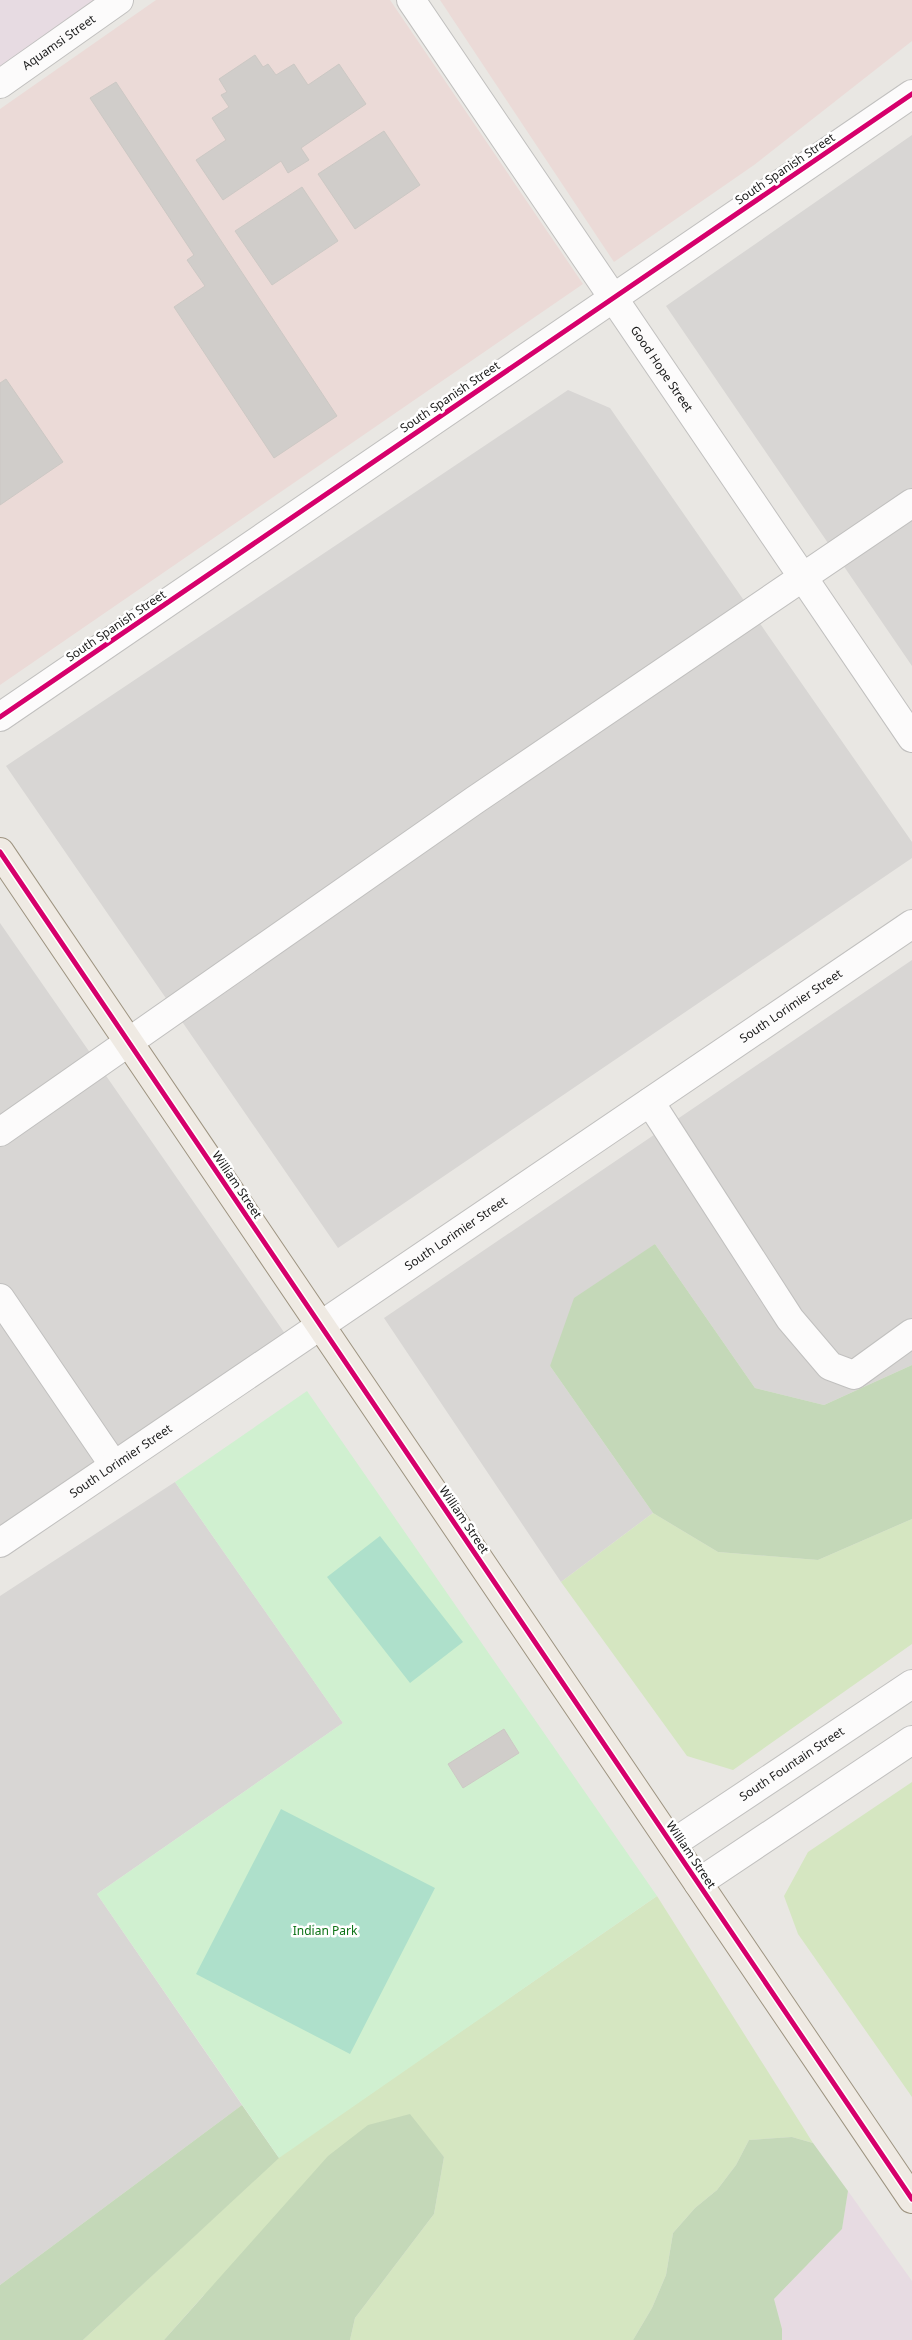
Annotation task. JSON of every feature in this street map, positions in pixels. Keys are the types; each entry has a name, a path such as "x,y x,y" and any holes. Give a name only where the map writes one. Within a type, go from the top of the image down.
{"main road":[{"name":"William Street","path":"0,852 912,2199"}],"street":[{"name":"Aquamsi Street","path":"0,84 118,0"},
{"name":"Good Hope Street","path":"411,0 912,738"},
{"name":"South Spanish Street","path":"0,717 912,94"},
{"path":"0,1132 466,806 912,503"},
{"name":"South Lorimier Street","path":"0,1543 113,1464 912,924"},
{"path":"650,1102 790,1319 830,1366 854,1375 912,1333"},
{"path":"0,1298 113,1464"},
{"name":"South Fountain Street","path":"672,1844 912,1684"},
{"path":"698,1883 912,1740"}],"shaded area":[{"path":"0,0 102,0 0,73"},
{"path":"156,0 390,0 583,284 0,685 0,109"},
{"path":"440,0 912,0 912,41 754,165 614,262"},
{"path":"912,135 912,666 666,306"},
{"path":"568,390 610,408 912,842 912,858 338,1248 6,766"},
{"path":"0,923 288,1338 0,1536"},
{"path":"912,960 912,1365 824,1405 755,1388 655,1244 550,1366 653,1513 561,1582 384,1318"},
{"path":"175,1482 343,1723 97,1894 242,2105 0,2285 0,1596"},
{"path":"848,2191 912,2281 912,2340 782,2340 782,2329 774,2299 842,2229"}],"green space":[{"path":"655,1244 755,1388 824,1405 912,1365 912,1519 818,1560 718,1552 653,1513 550,1366 574,1298"},
{"name":"Indian Park","path":"307,1391 657,1896 279,2158 97,1894 343,1723 175,1482"},
{"path":"653,1513 718,1552 818,1560 912,1519 912,1644 733,1770 687,1756 561,1582"},
{"path":"380,1536 463,1642 410,1683 327,1577"},
{"path":"912,1782 912,2097 798,1934 784,1896 808,1852"},
{"path":"281,1809 435,1888 350,2054 196,1974"},
{"path":"657,1896 813,2143 792,2137 749,2140 736,2165 717,2190 695,2208 673,2233 666,2275 652,2308 633,2340 350,2340 355,2318 434,2214 444,2157 437,2149 203,2296 164,2340 83,2340 279,2157"},
{"path":"242,2105 279,2158 83,2340 0,2340 0,2285"},
{"path":"410,2114 444,2157 434,2214 355,2318 350,2340 164,2340 328,2156 368,2125"},
{"path":"792,2137 813,2143 848,2191 842,2229 774,2299 782,2329 782,2340 633,2340 652,2308 666,2275 673,2233 695,2208 717,2190 736,2165 749,2140"}],"building":[{"path":"255,55 263,67 268,64 276,75 294,64 308,85 339,64 366,104 301,148 309,160 288,173 281,161 223,200 196,160 226,140 212,118 229,107 221,95 227,92 219,79"},
{"path":"116,82 337,416 274,458 174,307 205,286 187,260 194,255 90,98"},
{"path":"384,131 420,185 355,229 318,174"},
{"path":"302,187 338,241 272,285 235,231"},
{"path":"6,379 63,462 0,505 0,383"},
{"path":"504,1729 519,1753 463,1788 448,1764"}],"cycle path":[{"path":"0,717 912,94"},
{"path":"0,852 912,2199"}]}
